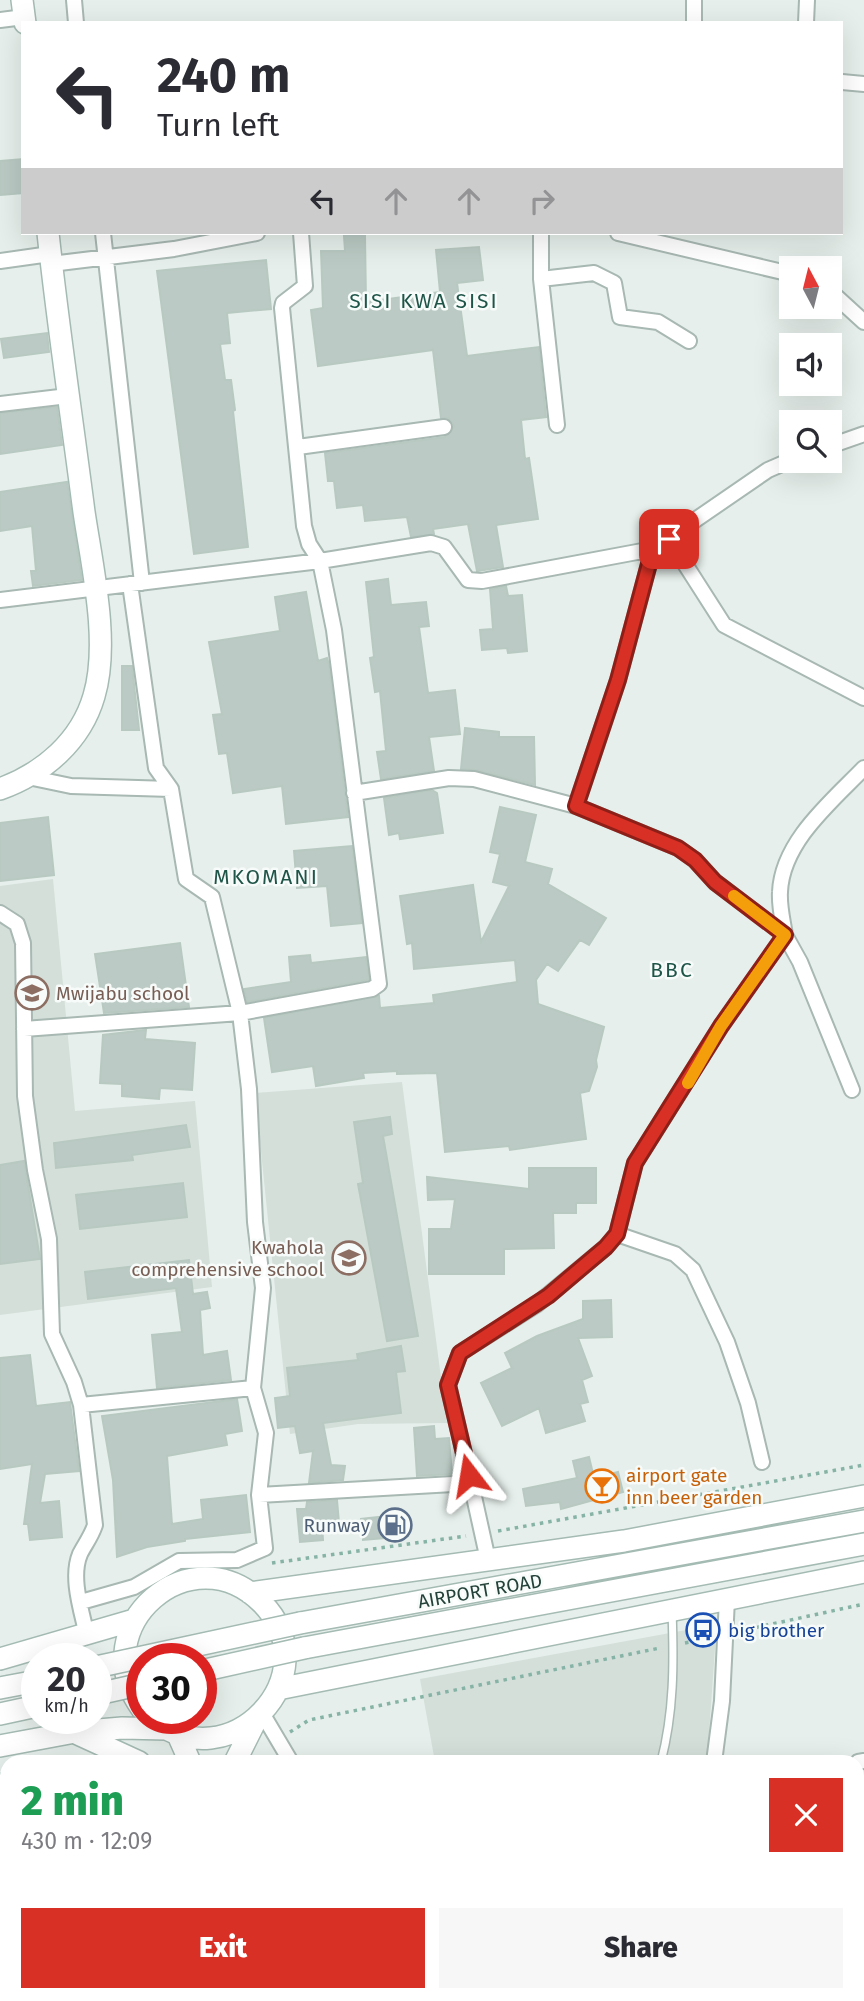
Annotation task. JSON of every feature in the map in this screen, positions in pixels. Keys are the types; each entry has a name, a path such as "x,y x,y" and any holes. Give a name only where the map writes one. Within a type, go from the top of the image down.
{"main road":[{"path":"0,789 28,777 54,759 76,733 90,709 100,669 95,591 50,250"},
{"path":"250,1593 624,1541 864,1496"},
{"name":"AIRPORT ROAD","path":"112,1664 300,1623 864,1521"},
{"name":"AIRPORT ROAD","path":"217,1667 318,1645 864,1544"},
{"path":"278,1689 864,1572"},
{"path":"0,1658 87,1636 134,1620 163,1590 189,1580 218,1580 250,1593 269,1612 281,1636 284,1662 278,1689 239,1755"},
{"path":"128,1643 134,1620"},
{"path":"126,1649 123,1660 126,1674"},
{"path":"0,1688 21,1684"},
{"path":"0,1714 21,1709"},
{"path":"184,1734 195,1738 228,1735 260,1716"},
{"path":"0,1746 64,1734"},
{"path":"79,1734 124,1755"},
{"path":"170,1734 185,1755"}],"street":[{"path":"74,0 76,21"},
{"path":"694,0 694,21"},
{"path":"806,21 807,0"},
{"path":"0,20 23,13"},
{"path":"843,82 864,84"},
{"path":"81,1602 134,1587 179,1561 237,1560 265,1548 259,1495 266,1433 253,1388 263,1288 255,1222 249,1089 240,1013 212,897 186,879 171,789 156,768 103,235"},
{"path":"0,261 50,250 106,258 247,235"},
{"path":"24,1029 240,1013 372,989 379,984 334,631 320,561 309,544 304,526 282,308 283,303 304,286 301,235"},
{"path":"541,235 541,279 558,425"},
{"path":"626,235 779,272"},
{"path":"541,279 594,273 614,283 620,317 658,322 689,341"},
{"path":"842,302 864,321"},
{"path":"0,404 68,396"},
{"path":"298,447 444,427"},
{"path":"842,442 864,434"},
{"path":"0,600 95,591 320,561 430,543 444,547 468,580 482,581 653,549 768,470 779,465"},
{"path":"669,539 724,625 864,698"},
{"path":"576,806 618,680 653,549"},
{"path":"852,1090 800,962 785,935 780,893 787,863 814,819 864,768"},
{"path":"28,777 71,786 171,789"},
{"path":"354,793 449,778 474,779 576,806 678,848 695,860 715,882 785,935"},
{"path":"0,913 17,924 23,943 25,1096 35,1170 49,1239 52,1334 81,1405 95,1525 90,1541 80,1554 76,1575 87,1636"},
{"path":"488,1560 448,1385 460,1353 536,1305 606,1247 617,1234 635,1163 721,1026 785,935"},
{"path":"617,1234 674,1254 693,1270 731,1354 748,1403 762,1462"},
{"path":"81,1405 253,1388"},
{"path":"259,1495 471,1483"},
{"path":"715,1755 727,1600"},
{"path":"260,1716 287,1755"}],"lane":[{"path":"663,1755 669,1731 672,1611"}],"path":[{"path":"263,1564 482,1534 864,1465"},
{"path":"277,1740 309,1720 864,1604"}],"shaded area":[{"name":"Mwijabu school","path":"53,879 75,1111 195,1101 212,1287 0,1315 0,886"},
{"name":"Kwahola comprehensive school","path":"402,1082 447,1423 358,1424 290,1434 255,1093"},
{"path":"708,1626 716,1634 707,1755 434,1755 420,1679"}],"building":[{"path":"21,159 21,193 0,195 0,161"},
{"path":"344,236 365,236 366,302 440,292 436,250 479,247 483,280 457,283 467,356 539,347 546,417 521,420 525,459 529,458 538,519 496,525 503,567 477,571 468,524 433,529 434,534 411,537 407,517 365,521 363,505 337,508 334,481 328,481 325,453 445,437 454,426 448,418 441,418 433,350 318,366 311,310 323,308 321,251 345,251"},
{"path":"266,260 271,309 227,313 230,343 220,344 225,380 231,380 248,547 194,554 157,271"},
{"path":"47,333 49,352 4,358 1,339"},
{"path":"57,407 62,445 0,454 0,413"},
{"path":"67,482 82,580 33,586 31,571 36,571 32,526 0,531 0,492"},
{"path":"388,579 391,605 426,602 429,626 419,627 428,693 455,690 460,734 429,737 434,771 381,779 377,752 386,751 380,691 375,692 370,658 374,657 366,582"},
{"path":"506,586 508,596 522,595 527,651 508,653 507,648 482,650 480,630 493,629 490,589"},
{"path":"306,592 318,661 327,658 329,665 348,817 286,824 282,786 233,793 227,753 219,754 213,715 222,714 209,642 280,631 275,597"},
{"path":"122,666 132,666 139,730 122,730"},
{"path":"465,728 499,732 499,737 534,737 535,785 476,770 461,769"},
{"path":"432,790 437,793 443,833 400,839 399,833 389,835 384,798"},
{"path":"500,807 536,815 525,862 552,869 548,884 606,918 589,945 580,940 558,971 547,964 536,980 538,1004 604,1027 596,1060 597,1067 589,1091 580,1093 586,1139 510,1150 509,1146 445,1152 437,1073 363,1073 364,1078 316,1086 313,1066 272,1072 264,1018 379,996 380,1008 434,1003 433,995 517,982 515,960 414,969 412,943 407,944 400,896 473,885 481,942 509,886 493,882 500,854 490,852"},
{"path":"48,817 54,875 0,881 0,823"},
{"path":"352,846 362,923 331,926 327,886 297,888 294,851"},
{"path":"180,943 189,1007 104,1013 95,954"},
{"path":"310,955 311,963 366,957 369,980 247,1002 244,989 291,982 289,957"},
{"path":"146,1030 145,1039 195,1043 192,1090 160,1088 159,1099 122,1096 122,1084 100,1083 103,1035"},
{"path":"390,1117 392,1134 383,1136 418,1336 387,1341 358,1184 363,1183 354,1122"},
{"path":"186,1125 190,1147 132,1155 133,1160 56,1168 54,1143"},
{"path":"24,1161 40,1259 0,1264 0,1165"},
{"path":"529,1168 596,1168 596,1203 576,1203 576,1213 553,1213 554,1248 504,1249 504,1274 429,1274 429,1229 451,1229 455,1199 428,1200 427,1177 529,1189"},
{"path":"183,1183 187,1217 80,1229 76,1195"},
{"path":"189,1260 193,1294 207,1292 210,1308 200,1310 203,1355 227,1351 231,1380 157,1388 152,1335 182,1332 176,1288 88,1299 85,1272"},
{"path":"611,1300 612,1337 578,1338 592,1376 582,1380 588,1402 580,1404 585,1421 546,1433 539,1408 502,1426 481,1383 512,1368 505,1353 537,1336 583,1319 583,1301"},
{"path":"401,1346 405,1371 396,1372 401,1413 323,1423 331,1465 345,1466 343,1480 309,1483 313,1451 300,1453 295,1426 278,1428 275,1398 290,1396 287,1368 358,1360 357,1354"},
{"path":"30,1355 36,1406 70,1402 79,1471 45,1474 40,1503 59,1501 62,1537 30,1540 28,1524 24,1524 32,1464 0,1469 0,1358"},
{"path":"237,1399 242,1431 225,1434 227,1445 167,1456 172,1524 203,1519 201,1500 246,1495 250,1532 185,1539 117,1557 113,1480 102,1416"},
{"path":"434,1426 435,1439 449,1438 452,1474 417,1476 414,1428"},
{"path":"589,1457 594,1478 618,1472 623,1492 561,1509 560,1502 526,1506 523,1489 577,1478 573,1461"},
{"path":"337,1500 339,1523 322,1524 323,1540 300,1542 297,1509 306,1509 307,1502"},
{"path":"405,1514 408,1536 363,1540 361,1519"}],"slow traffic":[{"path":"688,1083 721,1026 785,935 734,896"}],"place":[{"name":"Mwijabu school","path":"32,993"},
{"name":"Kwahola comprehensive school","path":"349,1258"},
{"name":"airport gate inn beer garden","path":"602,1486"},
{"name":"Runway","path":"395,1525"},
{"name":"big brother","path":"703,1630"}],"district":[{"name":"SISI KWA SISI","path":"424,301"},
{"name":"MKOMANI","path":"266,877"},
{"name":"BBC","path":"672,970"}],"route":[{"path":"469,1475 448,1385 460,1353 560,1287 617,1234 622,1221 630,1172 635,1163 684,1090 721,1026 785,935 715,882 695,860 678,848 576,806 618,680 653,549 669,539"}]}
